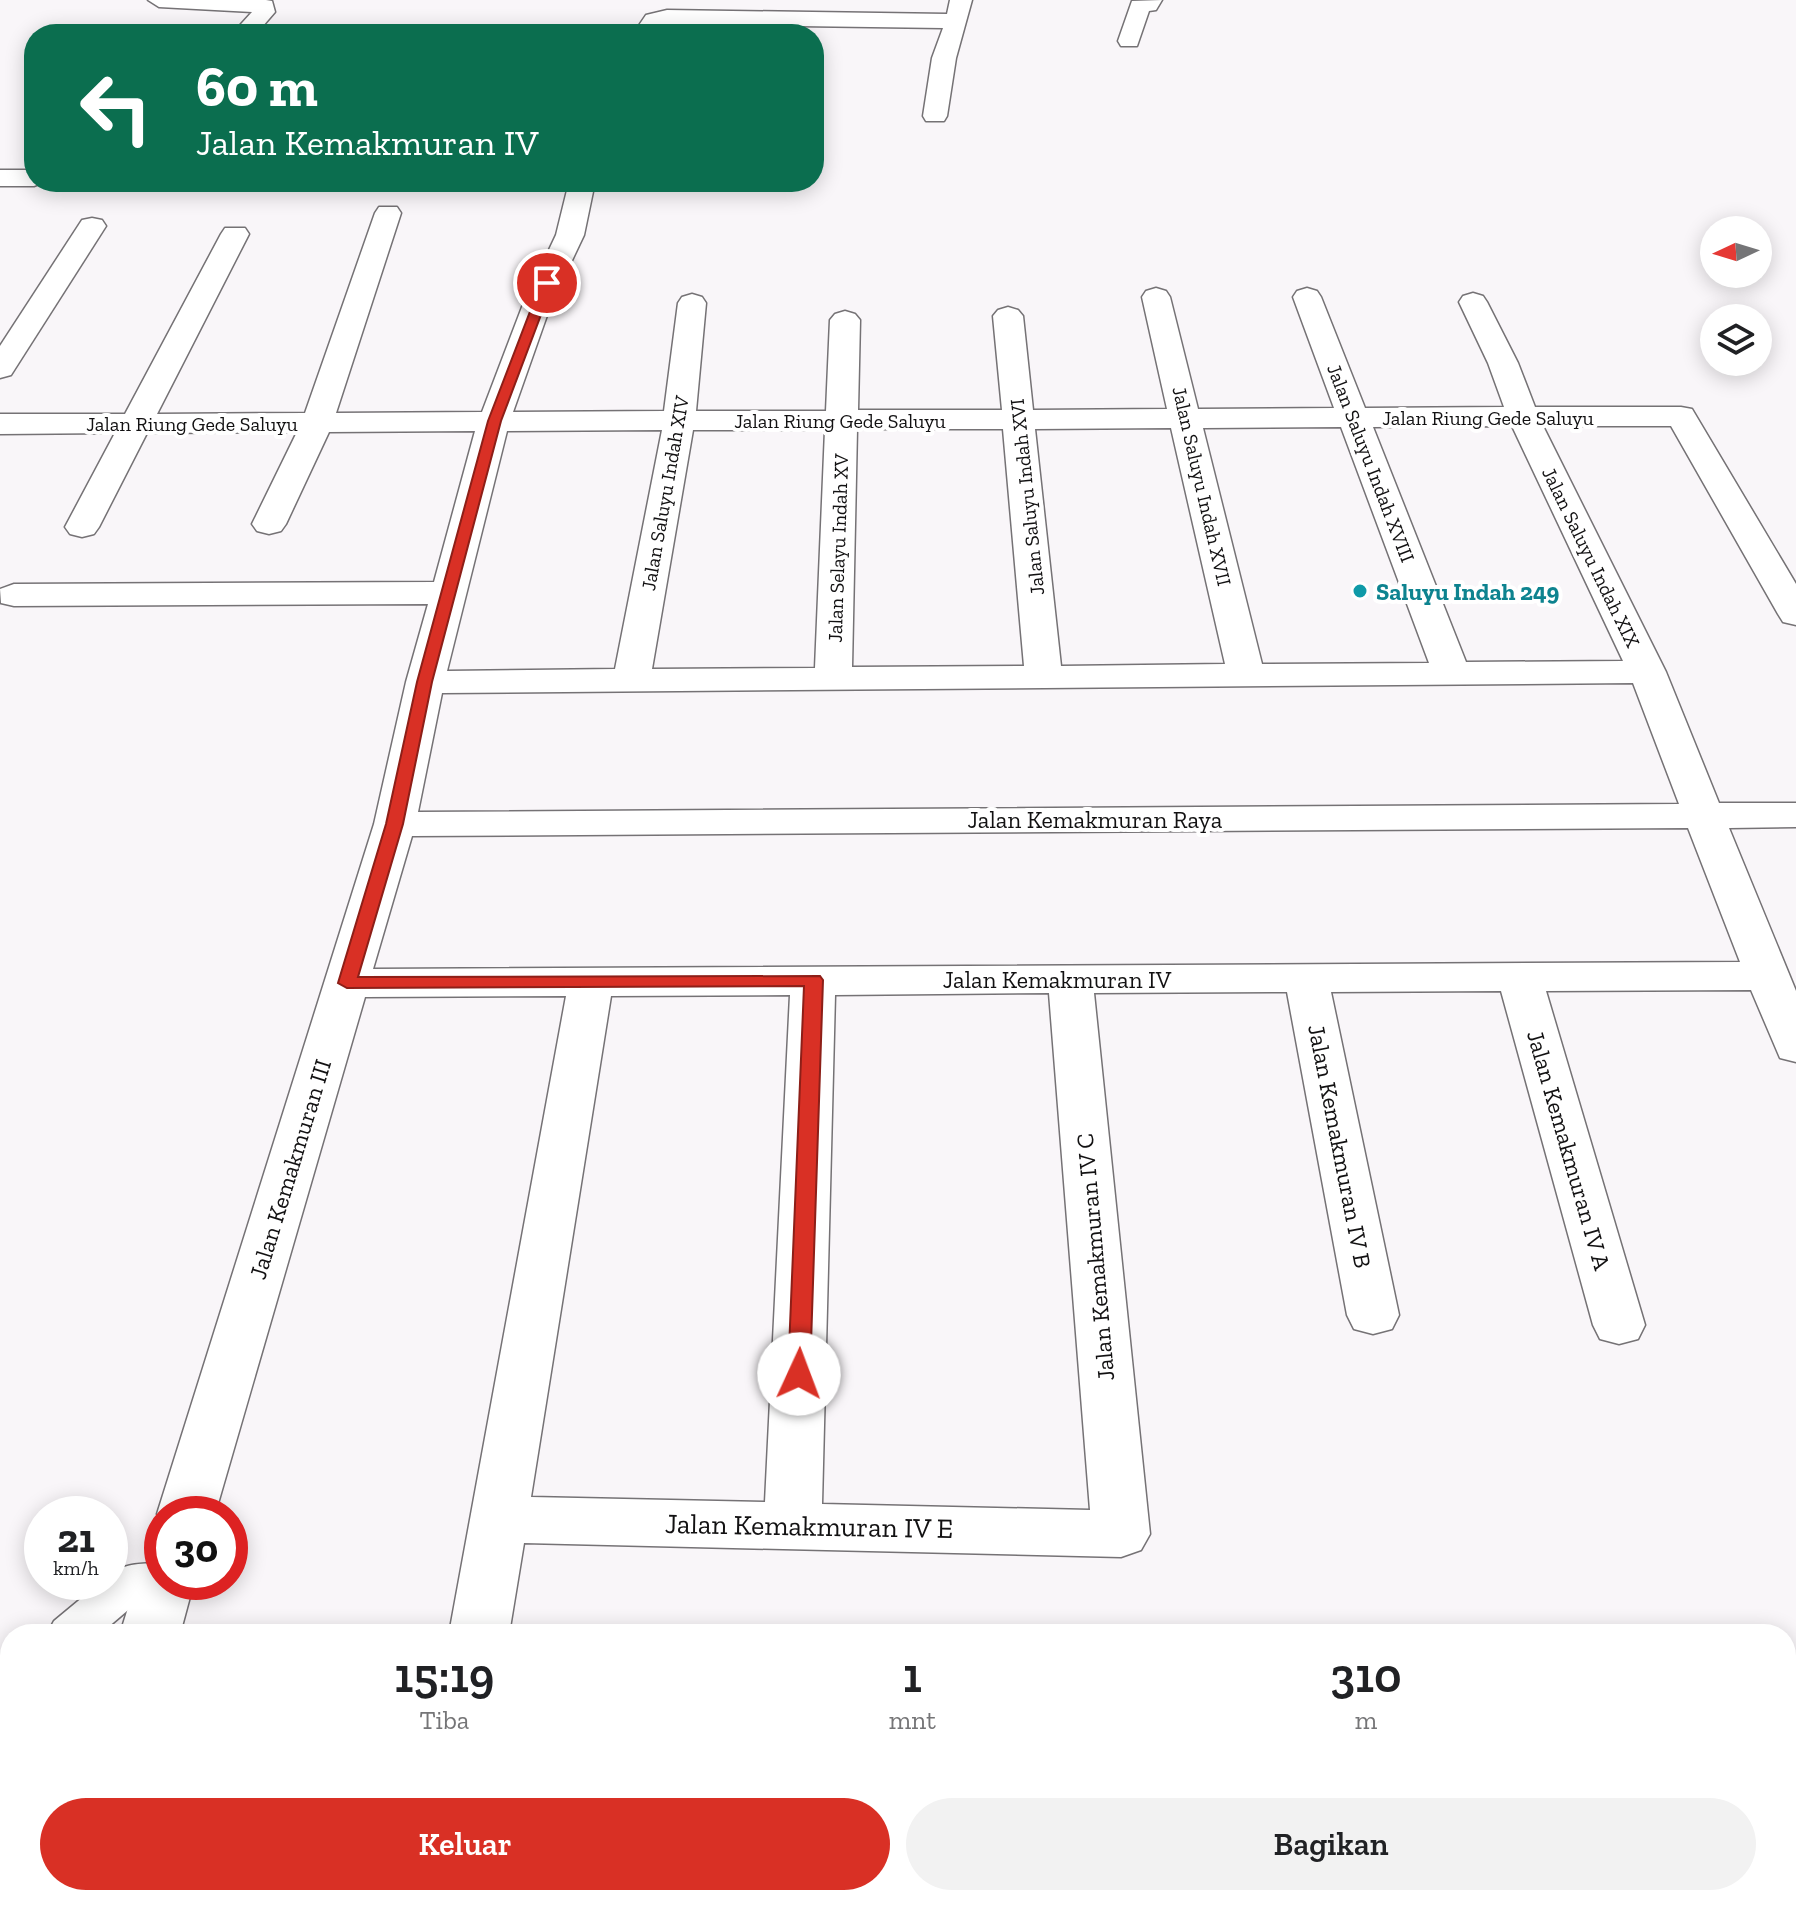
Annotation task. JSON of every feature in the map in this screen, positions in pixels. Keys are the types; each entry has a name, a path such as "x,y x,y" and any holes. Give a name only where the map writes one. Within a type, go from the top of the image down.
{"street":[{"path":"159,0 258,5 264,12 253,24"},
{"path":"1129,41 1140,6 1148,5 1151,0"},
{"path":"651,24 670,9 958,10 944,58 935,116"},
{"path":"0,178 24,178"},
{"name":"Jalan Kemakmuran III","path":"191,1496 395,824 425,682 494,421 536,307 570,235 580,192"},
{"path":"269,524 317,423 388,213"},
{"path":"0,369 92,226"},
{"path":"82,527 235,234"},
{"name":"Jalan Saluyu Indah XVII","path":"1156,297 1246,676"},
{"name":"Jalan Saluyu Indah XVIII","path":"1307,297 1452,674"},
{"name":"Jalan Saluyu Indah XIX","path":"1473,302 1503,363 1523,417 1647,672 1796,1047"},
{"name":"Jalan Saluyu Indah XIV","path":"631,682 679,422 692,303"},
{"name":"Jalan Saluyu Indah XVI","path":"1008,316 1044,678"},
{"name":"Jalan Selayu Indah XV","path":"833,680 845,320"},
{"name":"Jalan Riung Gede Saluyu","path":"0,424 1681,416 1796,614"},
{"path":"14,595 448,593"},
{"path":"425,682 1647,672"},
{"name":"Jalan Kemakmuran Raya","path":"395,824 1796,815"},
{"name":"Jalan Kemakmuran IV A","path":"1519,976 1619,1325"},
{"name":"Jalan Kemakmuran IV","path":"347,983 1768,976"},
{"name":"Jalan Kemakmuran IV B","path":"1306,977 1373,1315"},
{"name":"Jalan Kemakmuran IV C","path":"1070,979 1121,1534"},
{"path":"793,1525 813,980"},
{"path":"481,1624 591,981"},
{"name":"Jalan Kemakmuran IV E","path":"497,1519 1121,1534"},
{"path":"153,1624 159,1600"}],"lane":[{"path":"81,1624 131,1582 144,1582"}],"place":[{"name":"Saluyu Indah 249","path":"1360,591"}],"route":[{"path":"547,283 494,421 425,682 395,824 347,983 813,980 799,1374"}]}
